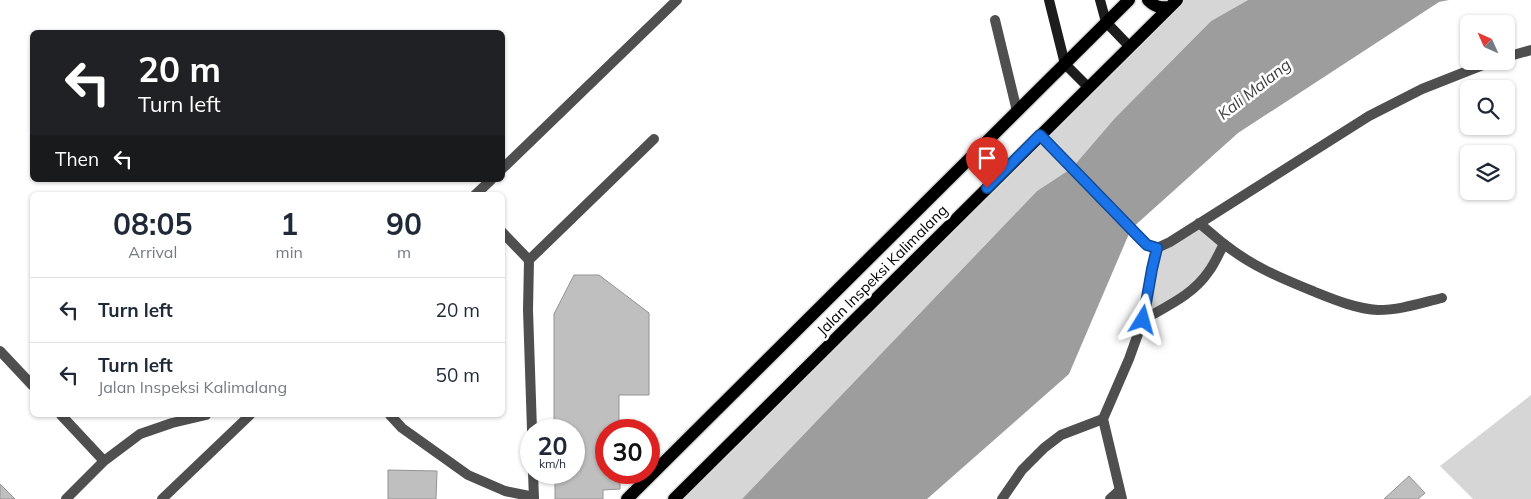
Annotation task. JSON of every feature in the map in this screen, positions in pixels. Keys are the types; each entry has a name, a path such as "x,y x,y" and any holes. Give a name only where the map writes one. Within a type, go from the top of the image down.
{"main road":[{"name":"Jalan Inspeksi Kalimalang","path":"627,499 1129,0"},
{"path":"1148,0 1154,6 1161,8 1174,3"},
{"name":"Jalan Inspeksi Kalimalang","path":"674,499 1174,3"}],"street":[{"path":"505,166 677,0"},
{"path":"1049,0 1065,64 1088,87"},
{"path":"1100,0 1106,22 1129,46"},
{"path":"996,20 1017,111"},
{"path":"1515,54 1531,50"},
{"path":"1040,135 1136,235 1147,245 1157,248 1170,242 1369,116 1422,89 1470,70"},
{"path":"532,419 528,310 529,260 654,139"},
{"path":"478,192 489,182"},
{"path":"1198,223 1240,257 1266,272 1330,298 1363,308 1378,310 1404,308 1442,298"},
{"path":"505,235 529,260"},
{"path":"1143,320 1174,303 1192,290 1208,272 1224,244"},
{"path":"1110,499 1121,494 1103,419 1129,359 1143,320 1157,248"},
{"path":"0,352 30,384"},
{"path":"63,417 104,461"},
{"path":"66,499 104,461 140,434 198,417"},
{"path":"162,499 248,417"},
{"path":"392,417 402,428 468,475 505,490 534,498 533,484"},
{"path":"1004,498 1022,470 1044,448 1061,436 1103,419"}],"shaded area":[{"path":"1177,0 1248,0 1211,21 1115,118 1072,168 1037,191 742,499 674,499"},
{"path":"1199,223 1224,244 1208,272 1143,320 1157,248"},
{"path":"1531,395 1531,499 1473,499 1440,466"}],"water":[{"path":"1248,0 1449,0 1439,2 1238,133 1131,229 1069,374 927,499 742,499 1037,191 1072,168 1115,118 1211,21"}],"building":[{"path":"574,275 599,275 649,313 649,395 619,395 619,419 595,419 595,484 620,484 620,489 603,490 603,499 555,499 555,484 585,484 585,419 554,419 554,314"},
{"path":"388,470 437,471 436,499 388,499"},
{"path":"1409,476 1425,493 1418,499 1384,499"},
{"path":"0,484 15,499 0,499"}],"waterway":[{"name":"Kali Malang","path":"830,499 920,407"}],"route":[{"path":"987,188 1040,135 1147,245 1157,248 1143,320"}]}
